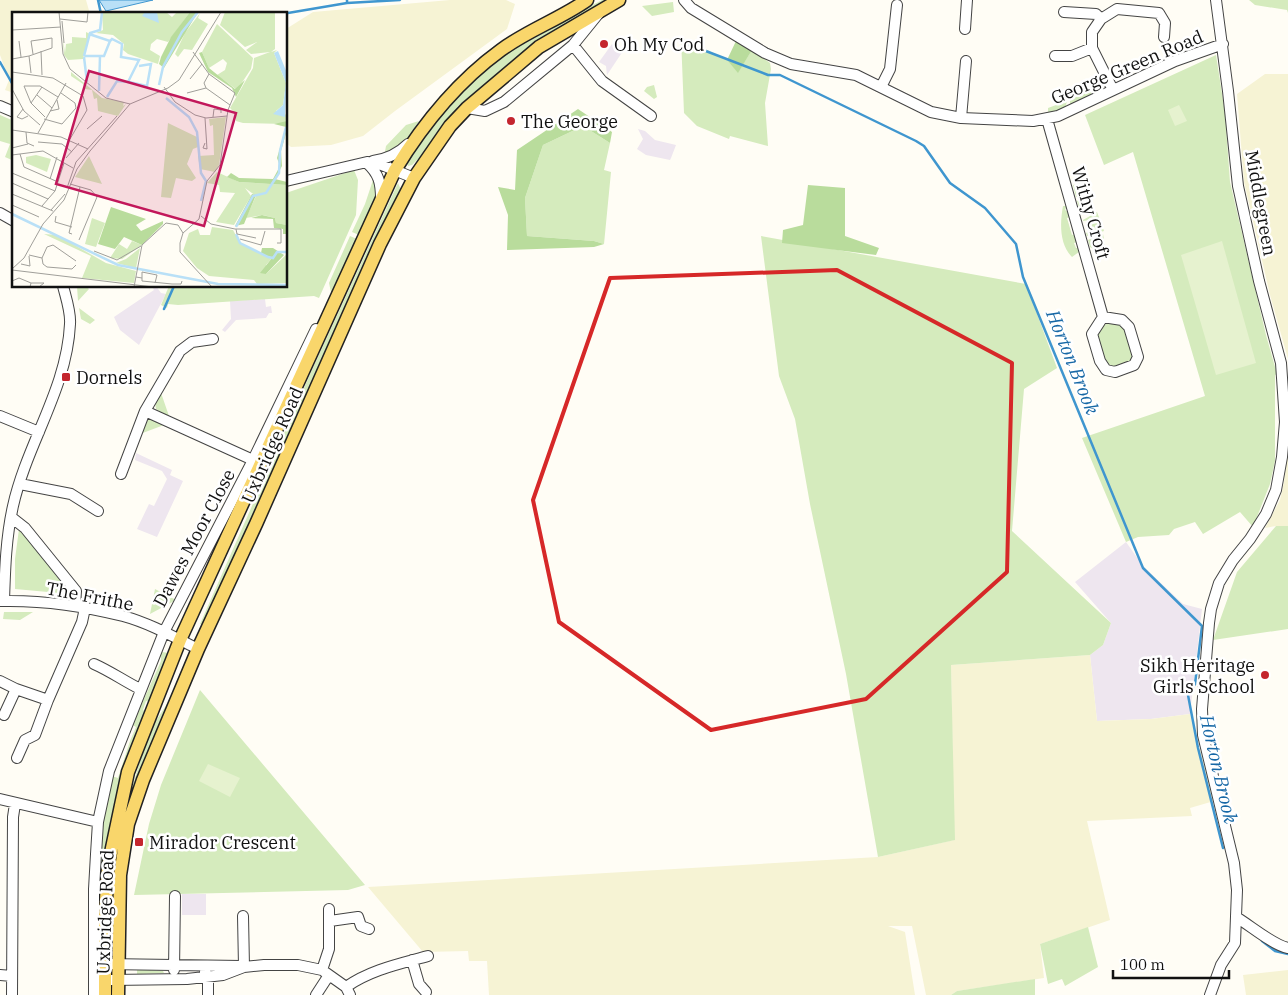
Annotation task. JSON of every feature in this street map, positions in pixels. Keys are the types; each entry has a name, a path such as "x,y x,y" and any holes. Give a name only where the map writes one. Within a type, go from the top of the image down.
{"main road":[{"name":"Uxbridge Road","path":"106,995 105,916 108,867 128,772 180,640 395,170 414,139 440,107 477,70 495,55 527,34 587,0"},
{"name":"Uxbridge Road","path":"118,995 120,981 118,918 120,875 128,824 143,780 198,649 256,524 380,244 414,178 450,126 466,108 539,47 620,0"}],"street":[{"name":"George Green Road","path":"684,0 691,8 765,53 792,64 856,75 931,112 961,118 1033,121 1047,119 1082,106 1175,61 1223,44"},
{"path":"965,30 967,0"},
{"name":"Middlegreen","path":"1210,995 1221,965 1235,943 1237,890 1234,863 1202,735 1202,709 1209,623 1219,583 1266,514 1276,490 1282,457 1285,422 1280,363 1259,281 1238,186 1223,44 1216,0"},
{"path":"881,87 890,69 897,5"},
{"path":"1112,90 1092,48 1092,32 1101,19 1117,9 1159,12 1165,23 1164,37"},
{"path":"466,108 485,111 504,102 573,46 600,12"},
{"path":"1064,12 1096,14 1101,19"},
{"path":"573,46 602,81 651,116"},
{"path":"1055,56 1072,56 1092,48"},
{"path":"961,118 966,61"},
{"path":"0,106 12,111"},
{"name":"Withy Croft","path":"1047,119 1103,317"},
{"path":"288,180 385,159 395,155 414,139"},
{"path":"367,162 382,165 414,178"},
{"path":"367,162 375,170 379,178 381,200"},
{"path":"0,213 12,219"},
{"path":"2,601 6,524 39,432 60,382 67,348 70,322 63,288"},
{"name":"Dawes Moor Close","path":"164,632 253,460 328,303"},
{"path":"1103,317 1122,320 1130,327 1138,357 1134,365 1115,372 1106,370 1100,360 1092,334 1103,317"},
{"path":"121,474 145,411 180,351 192,342 213,339"},
{"name":"Dawes Moor Close","path":"145,411 253,460"},
{"path":"0,416 39,432"},
{"path":"20,484 71,494 98,511"},
{"path":"6,524 25,528 76,592 82,622 35,735 25,740 17,758"},
{"name":"The Frithe","path":"2,601 80,607 124,616 164,632 198,649"},
{"name":"Uxbridge Road","path":"94,995 94,889 98,822 108,771 164,632"},
{"path":"94,664 140,689"},
{"path":"0,681 16,689 48,700"},
{"path":"4,715 16,689"},
{"path":"0,799 98,822"},
{"path":"12,995 13,817 15,804"},
{"path":"174,980 175,896"},
{"path":"316,995 325,973 329,949 329,909"},
{"path":"243,916 244,967"},
{"path":"330,921 358,917 361,926 369,929"},
{"path":"1236,917 1278,946 1288,948"},
{"path":"106,980 174,980 223,975 244,967 298,965 325,973 348,991 358,979 371,972 428,956"},
{"path":"412,960 419,984 426,992"},
{"path":"106,964 237,965 244,967"},
{"path":"201,965 208,977 208,995"},
{"path":"0,975 12,976"}],"highlighted area":[{"path":"837,270 1012,363 1007,572 866,699 711,730 559,622 533,500 610,278"}],"shaded area":[{"path":"0,0 86,0 89,12 12,12 12,92 5,90 9,80 0,55"},
{"path":"450,0 506,0 515,4 507,29 363,136 331,145 291,147 288,145 288,28 313,12"},
{"path":"612,44 623,51 607,75 606,66 599,62"},
{"path":"1265,74 1288,74 1288,359 1270,295 1244,182 1237,94"},
{"path":"638,129 645,131 655,140 676,145 670,160 646,155 637,149 643,139"},
{"path":"153,288 157,288 161,293 166,294 139,345 120,330 114,317 154,290"},
{"path":"265,299 266,307 271,306 272,313 269,313 266,318 236,320 225,332 222,330 231,319 230,301"},
{"path":"1288,445 1288,526 1265,528 1280,500"},
{"path":"136,453 172,470 170,475 183,481 157,537 137,529 149,504 154,506 167,479 162,471 135,460"},
{"path":"1126,542 1143,566 1183,604 1202,609 1190,714 1151,719 1097,721 1090,655 1103,645 1111,623 1075,582"},
{"path":"1090,655 1097,721 1151,719 1190,714 1214,801 1190,808 1192,816 1087,821 1110,920 1040,944 1044,978 957,991 951,995 926,995 912,926 888,926 905,932 915,995 489,995 487,961 469,961 468,951 423,952 368,887 878,857 954,840 951,665"},
{"path":"182,894 206,894 206,915 182,915"},
{"path":"1288,970 1288,995 1246,995 1243,975"}],"green space":[{"path":"602,0 611,0 543,38 519,55 458,106 419,158 412,165 408,166 407,163 412,155 453,102 494,63 541,31"},
{"path":"1249,0 1288,0 1288,13 1287,10 1255,5"},
{"path":"673,2 674,12 652,16 642,6"},
{"path":"681,37 727,60 738,72 752,50 770,63 771,69 765,103 768,146 730,136 729,139 697,126 684,113"},
{"path":"736,41 752,50 738,73 727,60"},
{"path":"1216,55 1225,113 1230,182 1277,374 1275,375 1275,461 1270,484 1253,527 1240,512 1203,534 1195,522 1174,529 1169,535 1138,537 1126,542 1082,438 1205,396 1133,152 1104,165 1085,115"},
{"path":"654,85 657,97 654,99 644,91 647,87"},
{"path":"1090,91 1092,95 1070,107 1070,99"},
{"path":"1067,101 1065,109 1051,114 1048,113 1048,108"},
{"path":"1179,105 1187,121 1175,126 1168,110"},
{"path":"578,109 612,132 610,143 583,126 543,145 525,198 527,236 594,241 604,244 594,247 507,250 508,215 498,187 515,190 517,150"},
{"path":"0,115 12,120 12,160 5,157 10,144 0,141"},
{"path":"419,121 403,145 384,157 386,146 406,125"},
{"path":"583,126 610,143 604,170 611,172 604,244 594,241 527,236 525,198 543,145"},
{"path":"354,170 358,180 356,215 319,298 314,296 178,305 168,304 167,308 161,305 168,288 288,288 288,192"},
{"path":"375,174 377,195 359,235 352,232 365,204"},
{"path":"398,183 402,192 245,536 202,625 200,624 311,372"},
{"path":"1080,183 1087,194 1076,197 1073,185"},
{"path":"808,185 845,188 845,236 879,248 876,255 782,243 783,230 803,225"},
{"path":"1088,197 1093,204 1080,210 1077,201"},
{"path":"1063,206 1071,206 1065,209 1066,211 1072,210 1074,216 1067,218 1072,235 1079,233 1081,241 1074,243 1076,248 1082,247 1083,249 1072,257 1063,239 1061,219"},
{"path":"1097,212 1104,231 1087,236 1086,233 1093,230 1090,220 1083,220"},
{"path":"1103,234 1105,245 1095,250 1090,247 1088,240"},
{"path":"350,236 357,239 332,297 329,283"},
{"path":"761,236 1026,284 1057,368 1024,389 1012,531 1111,623 1103,645 1090,655 951,665 955,840 878,857 846,674 810,504 795,419 779,376"},
{"path":"1222,241 1256,363 1216,375 1181,255"},
{"path":"77,288 88,288 89,289 78,301"},
{"path":"79,308 95,320 90,324 81,319"},
{"path":"1116,320 1121,321 1136,352 1131,364 1112,368 1105,363 1097,333 1102,326"},
{"path":"160,390 168,417 156,409 155,402"},
{"path":"152,418 164,425 140,434 147,420"},
{"path":"1276,526 1288,526 1288,629 1213,640 1237,572"},
{"path":"19,529 69,588 70,594 15,589 15,559"},
{"path":"155,589 176,600 150,614"},
{"path":"4,612 33,612 20,620 3,619"},
{"path":"161,652 171,653 150,702 146,701 143,710 145,711 126,778 99,975 100,860 104,814 112,776 118,778 136,727 131,724 136,717 161,661"},
{"path":"185,670 136,795 130,794 155,722"},
{"path":"200,690 365,885 348,890 134,895 149,824 161,785"},
{"path":"208,764 240,778 230,797 199,781"},
{"path":"1088,927 1098,967 1065,986 1062,979 1048,984 1040,944"},
{"path":"137,969 163,971 164,973 137,974"},
{"path":"1035,979 1035,995 951,995 957,991"}],"water":[{"path":"99,0 153,0 106,11"}],"waterway":[{"path":"98,0 101,12"},
{"path":"288,13 347,3 347,0"},
{"path":"347,3 400,0"},
{"name":"Horton Brook","path":"685,43 768,75 780,75 916,141 924,146 950,183 985,208 1016,244 1023,277 1143,568 1202,626 1195,684 1188,695 1198,748 1223,848"},
{"path":"0,62 12,83"},
{"path":"164,309 173,288"},
{"name":"Horton Brook","path":"1262,941 1275,951 1288,954"}],"place":[{"name":"Oh My Cod","path":"604,44"},
{"name":"The George","path":"511,121"},
{"name":"Dornels","path":"66,377"},
{"name":"Sikh Heritage Girls School","path":"1265,675"},
{"name":"Mirador Crescent","path":"139,842"}]}
